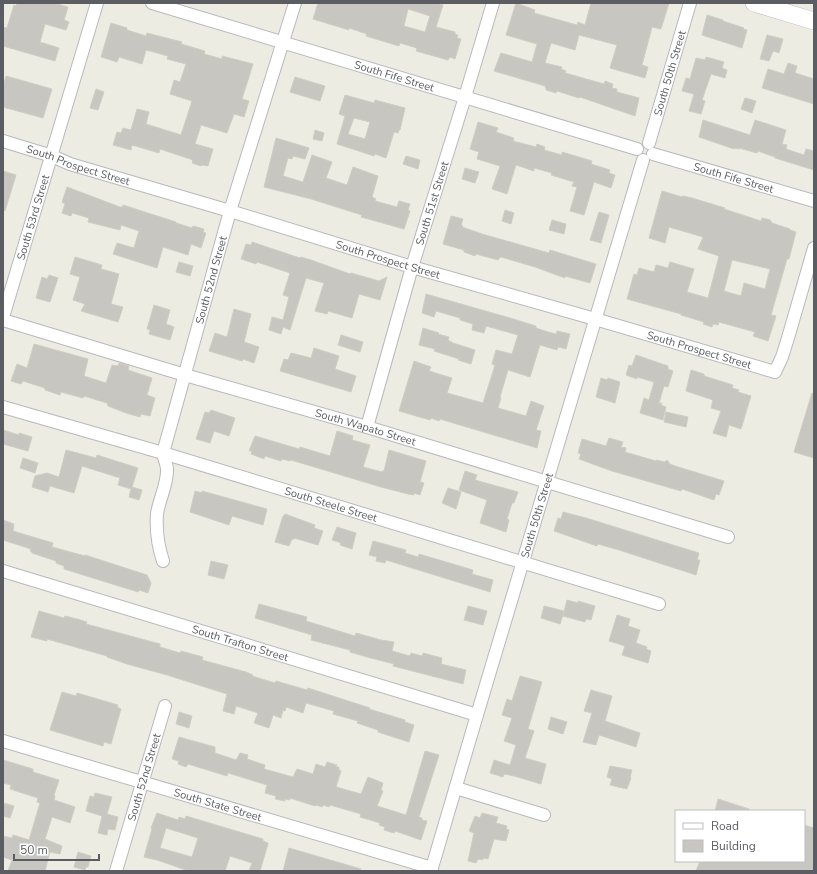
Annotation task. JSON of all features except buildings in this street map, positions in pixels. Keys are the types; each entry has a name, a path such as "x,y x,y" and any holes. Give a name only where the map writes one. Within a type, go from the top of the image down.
{"street":[{"name":"South 53rd Street","path":"3,318 97,3"},
{"name":"South Fife Street","path":"152,3 636,149 637,154 648,152 814,201"},
{"name":"South 52nd Street","path":"163,561 158,538 157,514 166,482 167,468 163,453 230,211 295,3"},
{"name":"South 51st Street","path":"367,427 412,267 493,3"},
{"name":"South 50th Street","path":"432,870 595,319 648,152 690,3"},
{"path":"754,3 814,21"},
{"name":"South Prospect Street","path":"3,141 52,156 70,164 412,267 775,372 784,351 814,248"},
{"name":"South Wapato Street","path":"3,318 184,375 367,427 728,537"},
{"name":"South Steele Street","path":"3,407 163,453 659,604"},
{"name":"South Trafton Street","path":"3,571 477,715"},
{"name":"South 52nd Street","path":"116,871 165,706"},
{"name":"South State Street","path":"3,741 143,781 432,870"},
{"path":"456,788 544,815"}]}
